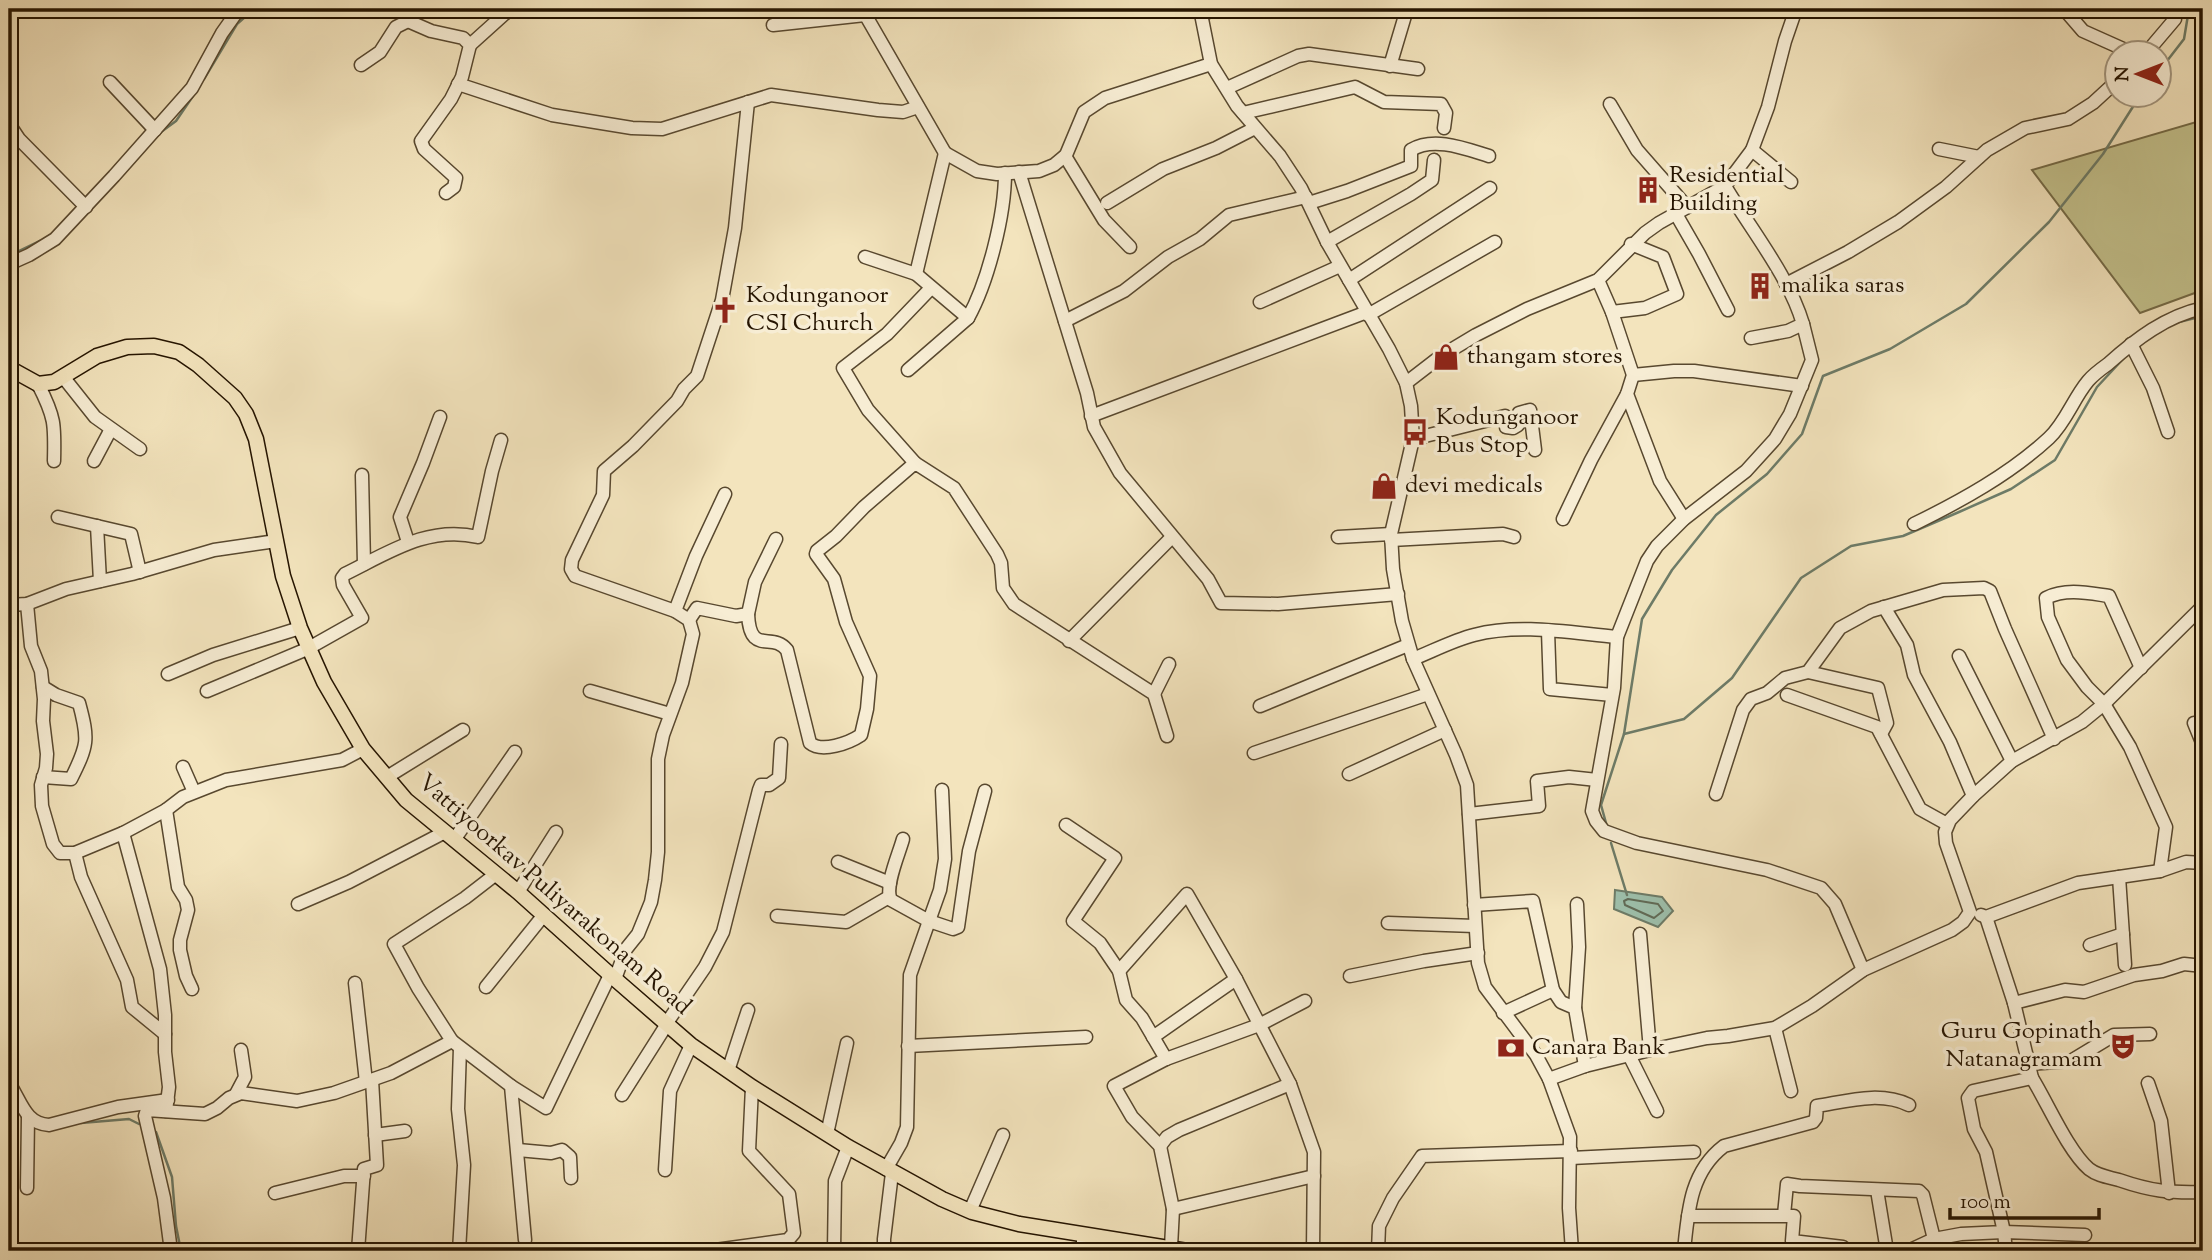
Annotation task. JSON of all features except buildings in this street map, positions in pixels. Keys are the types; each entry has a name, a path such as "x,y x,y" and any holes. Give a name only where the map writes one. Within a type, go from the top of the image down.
{"main road":[{"name":"Vattiyoorkav Puliyarakonam Road","path":"38,384 64,378 97,356 138,346 154,346 179,352 235,398 246,414 256,439 283,576 307,649 363,749 407,800 518,892 691,1045 848,1147 970,1212 1083,1236 1187,1251"},
{"path":"9,368 38,384"}],"street":[{"path":"9,264 55,239 86,207 192,88 222,33 239,9"},
{"path":"361,65 380,52 396,27 408,21 414,9"},
{"path":"446,193 454,187 456,178 424,149 421,142 458,85 470,45 510,9"},
{"path":"1219,9 1200,12 1211,64 1243,113 1280,156 1307,200 1327,242 1406,383 1412,406 1413,439 1391,537 1393,569 1408,645 1467,785 1475,926 1481,976 1485,987 1503,1013 1536,1055 1567,1123 1571,1154 1569,1208 1572,1251"},
{"path":"1390,66 1407,9"},
{"path":"2064,9 2083,31 2104,40"},
{"path":"1406,383 1441,356 1476,335 1527,309 1598,280 1632,244 1659,223 1725,186 1752,150 1768,107 1791,10"},
{"path":"774,26 864,12 945,153 977,171 1039,171 1054,165 1065,156 1084,113 1105,99 1211,64"},
{"path":"2159,38 2175,19"},
{"path":"408,21 431,31 463,38 470,45"},
{"path":"1227,88 1298,56 1309,54 1418,69"},
{"path":"110,82 155,130"},
{"path":"458,85 552,115 632,128 663,129 771,95 878,110 903,112 918,107"},
{"path":"1243,113 1355,87 1384,102 1441,104 1446,113 1444,128"},
{"path":"1786,284 1898,222 1946,187 1987,150 2025,128 2068,119 2104,93"},
{"path":"496,874 465,898 394,944 418,988 456,1045 546,1108 626,949 638,934 651,902 658,852 658,758 663,735 682,683 693,634 688,620 675,611 575,576 571,569 572,560 603,495 604,471 633,446 677,401 697,376 722,300 735,228 748,102"},
{"path":"1611,104 1637,150 1681,211 1699,254 1728,310"},
{"path":"9,124 19,139 86,207"},
{"path":"1107,203 1163,169 1216,149 1255,128"},
{"path":"1065,321 1124,291 1168,257 1200,239 1229,215 1347,191 1411,166 1412,150 1431,143 1489,156"},
{"path":"1939,149 1979,158"},
{"path":"1752,150 1791,182"},
{"path":"916,274 945,153"},
{"path":"1065,156 1104,220 1130,247"},
{"path":"1327,242 1432,180 1434,160"},
{"path":"1019,172 1087,393 1094,427 1120,473 1208,579 1221,603 1278,604 1398,594"},
{"path":"908,370 968,318 980,297 1004,205 1005,173"},
{"path":"1725,186 1797,304 1812,360 1790,414 1767,449 1746,471 1684,519 1651,554 1617,637 1612,695 1592,811 1596,821 1609,834 1637,843 1767,870 1821,888 1835,904 1863,970"},
{"path":"1349,280 1490,188"},
{"path":"1091,416 1368,314 1495,242"},
{"path":"1612,312 1645,307 1677,295 1662,257 1632,244"},
{"path":"865,257 916,274 968,318"},
{"path":"1260,302 1340,266"},
{"path":"1563,519 1627,394 1633,375 1598,280"},
{"path":"931,288 887,334 843,368 868,410 915,463 954,488 997,554 1001,563 1003,588 1014,604 1154,694 1167,736"},
{"path":"1914,524 1959,502 2017,464 2048,439 2062,424 2088,381 2130,344 2183,313 2203,309"},
{"path":"1751,338 1788,331 1803,324"},
{"path":"2130,344 2153,388 2168,432"},
{"path":"1633,375 1694,371 1802,386"},
{"path":"64,378 95,417 140,449"},
{"path":"38,384 52,412 55,427 54,461"},
{"path":"1627,394 1660,481 1684,519"},
{"path":"1413,439 1505,416 1506,427 1513,428 1518,425 1520,413 1530,410 1535,450"},
{"path":"408,542 400,517 440,417"},
{"path":"94,461 111,429"},
{"path":"207,691 307,649 362,618 343,584 342,578 345,574 408,542 444,534 478,537 501,440"},
{"path":"776,539 755,582 748,614 749,628 752,635 761,642 780,643 787,650 810,743 814,747 823,748 849,741 861,735 870,676 846,622 834,579 816,554 864,507 915,463"},
{"path":"362,475 364,564"},
{"path":"675,611 696,556 726,494"},
{"path":"58,517 131,534 140,572"},
{"path":"97,526 100,581"},
{"path":"1338,537 1503,534 1514,537"},
{"path":"1069,641 1171,537"},
{"path":"9,605 27,604 66,589 140,572 214,550 276,541"},
{"path":"1716,794 1746,704 1751,699 1767,693 1788,676 1804,675 1808,672 1840,628 1884,607 1943,590 1989,589 2054,739"},
{"path":"2141,668 2109,596 2081,592 2056,593 2046,598 2048,617 2067,660 2104,704 2130,747 2166,827 2160,872"},
{"path":"27,604 31,646 41,671 43,687 47,754 41,785 42,806 53,844 61,853 75,853 123,833 166,810 183,797 226,780 342,760 363,749"},
{"path":"1970,912 1946,843 1947,824 2012,761 2082,722 2104,704 2203,606"},
{"path":"1884,607 1907,645 1914,675 1950,742 1973,796"},
{"path":"688,620 697,608 736,617 748,614"},
{"path":"167,674 213,655 300,628"},
{"path":"1413,659 1474,635 1504,630 1617,637"},
{"path":"1548,631 1550,689 1612,695"},
{"path":"1260,706 1408,645"},
{"path":"1959,656 2012,761"},
{"path":"1154,694 1169,664"},
{"path":"1808,672 1878,688 1887,723 1881,734"},
{"path":"43,687 79,703 87,733 79,763 71,779 43,777"},
{"path":"590,691 670,714"},
{"path":"1254,753 1429,694"},
{"path":"1787,695 1877,727 1920,809 1947,824"},
{"path":"2193,723 2203,745"},
{"path":"387,777 463,730"},
{"path":"1349,774 1445,730"},
{"path":"622,1095 705,967 723,932 759,790 761,785 769,785 779,778 781,744"},
{"path":"298,904 449,836 515,752"},
{"path":"183,766 194,792"},
{"path":"1469,814 1539,806 1537,781 1569,777 1597,780"},
{"path":"884,1251 889,1171 907,1127 911,975 940,890 945,859 942,790"},
{"path":"889,897 929,921 954,929 958,927 969,850 985,791"},
{"path":"166,810 178,887 186,900 188,910 180,950 192,989"},
{"path":"1066,825 1115,858 1073,921 1100,943 1119,971 1126,1000 1142,1018 1166,1059"},
{"path":"518,892 556,832"},
{"path":"123,833 160,969 165,1015 167,1105"},
{"path":"889,897 890,883 903,839"},
{"path":"75,853 81,877 127,981 132,1007 165,1034"},
{"path":"838,862 890,883"},
{"path":"1970,912 1986,917 2078,883 2160,872 2186,862 2203,863"},
{"path":"2119,877 2125,965"},
{"path":"1119,971 1187,894 1236,979 1290,1084 1314,1152 1313,1251"},
{"path":"777,916 846,922 889,897"},
{"path":"1475,905 1533,901 1553,990 1561,1002 1576,1008"},
{"path":"1577,904 1579,947 1576,1008 1585,1066"},
{"path":"1549,1079 1585,1066 1650,1050 1774,1028 1812,1006 1863,970 1952,930 1963,922 1970,912"},
{"path":"486,987 543,916"},
{"path":"1986,917 2014,1003 2032,1078 2060,1128 2088,1168 2098,1175 2146,1189 2169,1193 2203,1192"},
{"path":"1388,923 1475,926"},
{"path":"1640,933 1650,1050"},
{"path":"2090,945 2123,934"},
{"path":"1350,976 1478,953"},
{"path":"2014,1003 2064,990 2084,992 2134,975 2162,971 2184,964 2203,966"},
{"path":"1153,1037 1236,979"},
{"path":"355,983 369,1081 377,1165 364,1170 358,1251"},
{"path":"1503,1013 1553,990"},
{"path":"1171,1248 1173,1209 1160,1146 1132,1117 1114,1086 1166,1059 1259,1025 1305,1001"},
{"path":"728,1071 748,1010"},
{"path":"1774,1028 1791,1091"},
{"path":"2028,1064 2071,1061 2114,1035 2150,1034"},
{"path":"908,1046 1086,1037"},
{"path":"827,1134 847,1043"},
{"path":"236,1094 297,1101 334,1093 401,1069 456,1045"},
{"path":"456,1045 458,1109 464,1165 459,1251"},
{"path":"665,1170 670,1091 691,1045"},
{"path":"28,1118 39,1124 49,1125 118,1107 167,1105 205,1114 236,1094 245,1077 241,1050"},
{"path":"1629,1055 1657,1111"},
{"path":"2006,1251 1986,1152 1974,1129 1968,1098 1973,1091 2032,1078"},
{"path":"2148,1083 2161,1121 2169,1193"},
{"path":"1160,1146 1167,1136 1179,1130 1290,1084"},
{"path":"9,1086 28,1118 27,1188"},
{"path":"511,1086 525,1240"},
{"path":"708,1251 788,1240 794,1233 789,1194 749,1151 752,1087"},
{"path":"1684,1251 1688,1216 1697,1177 1713,1154 1724,1146 1813,1122 1817,1106 1869,1097 1897,1099 1909,1105"},
{"path":"167,1105 148,1110 145,1114 164,1198 171,1251"},
{"path":"375,1135 405,1131"},
{"path":"970,1212 1003,1135"},
{"path":"834,1251 835,1181 848,1147"},
{"path":"518,1150 551,1153 562,1150 570,1157 571,1178"},
{"path":"1378,1251 1379,1226 1393,1198 1422,1156 1694,1152"},
{"path":"275,1193 344,1177 364,1176"},
{"path":"1173,1209 1314,1176"},
{"path":"1783,1215 1787,1184 1922,1192 1934,1239"},
{"path":"1877,1190 1887,1251"},
{"path":"1688,1216 1794,1216 1792,1241 1843,1247"},
{"path":"1909,1251 1934,1239 1961,1234 2004,1232 2085,1236"},
{"path":"1083,1236 1083,1251"}],"shaded area":[{"path":"2203,120 2203,290 2140,313 2032,170"}],"water":[{"path":"1615,890 1662,897 1673,911 1658,927 1614,909"}],"waterway":[{"path":"204,79 237,24 254,9"},
{"path":"2174,52 2184,39 2189,9"},
{"path":"161,132 176,121 193,96"},
{"path":"1606,823 1601,805 1624,734 1642,619 1672,570 1716,515 1767,474 1802,434 1823,376 1890,349 1966,304 2049,222 2103,154 2132,108"},
{"path":"9,256 40,241"},
{"path":"2179,322 2203,316"},
{"path":"1624,734 1684,719 1732,678 1801,578 1851,546 1903,536 2011,489 2055,460 2097,387 2123,359"},
{"path":"1611,843 1627,895"},
{"path":"81,1123 129,1119 139,1124"},
{"path":"156,1132 172,1177 181,1251"}],"place":[{"name":"Residential Building","path":"1648,190"},
{"name":"malika saras","path":"1760,286"},
{"name":"Kodunganoor CSI Church","path":"725,310"},
{"name":"thangam stores","path":"1446,357"},
{"name":"Kodunganoor Bus Stop","path":"1415,432"},
{"name":"devi medicals","path":"1384,486"},
{"name":"Guru Gopinath Natanagramam","path":"2123,1046"},
{"name":"Canara Bank","path":"1511,1048"}]}
